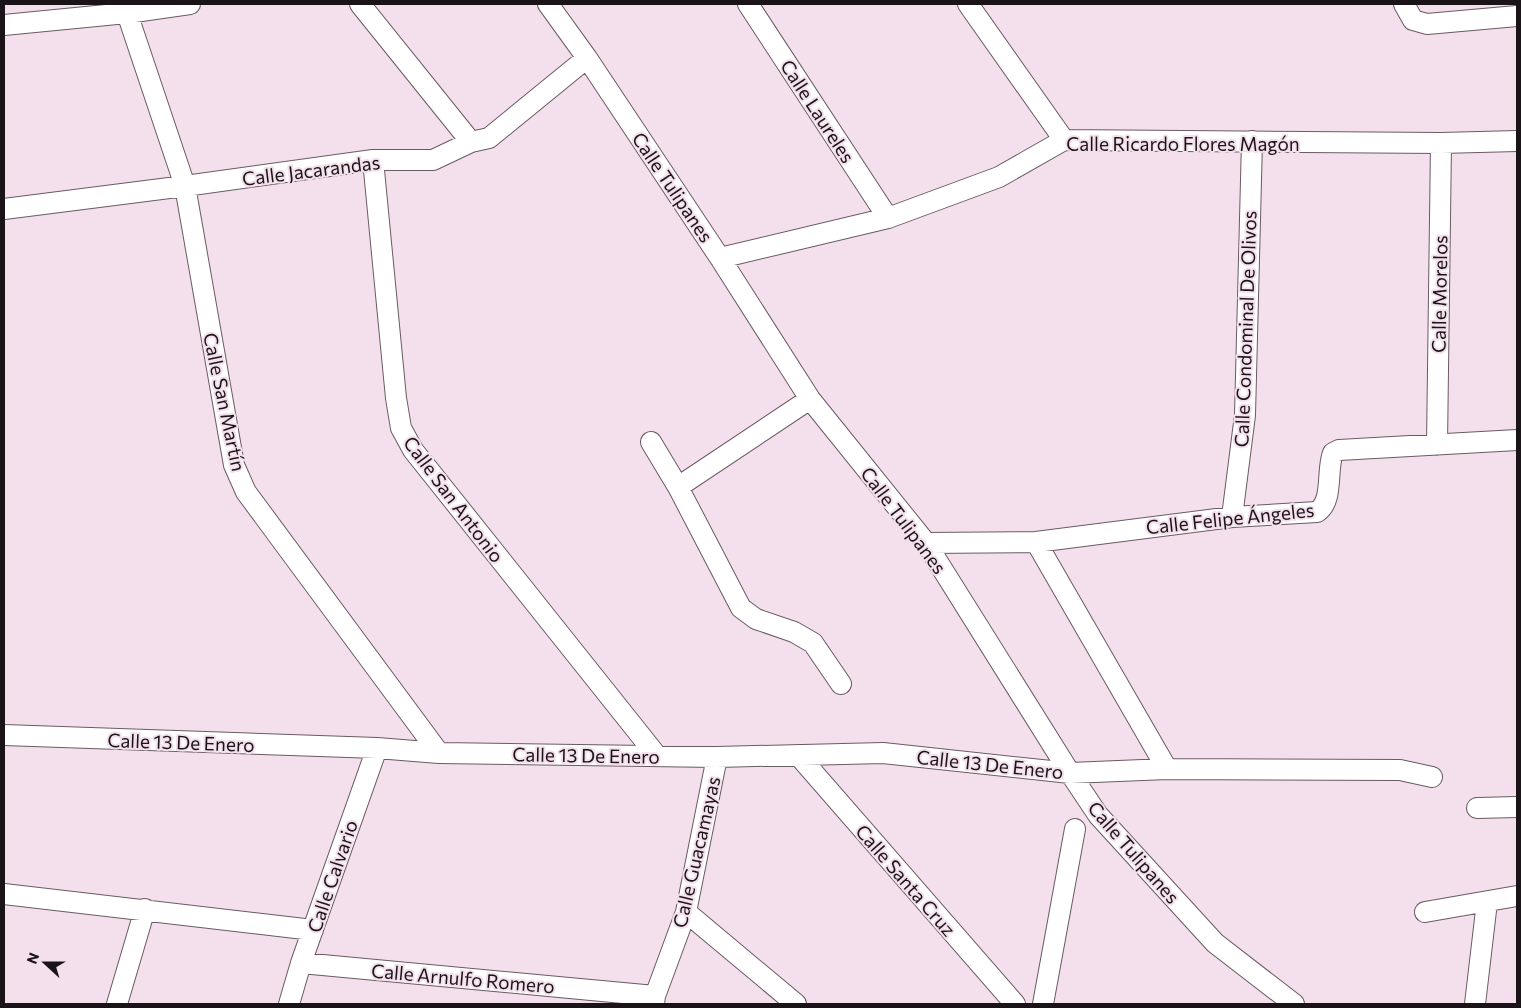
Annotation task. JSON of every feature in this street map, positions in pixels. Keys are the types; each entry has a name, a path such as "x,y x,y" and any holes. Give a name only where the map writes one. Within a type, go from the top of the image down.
{"street":[{"path":"4,25 122,8 190,4"},
{"path":"360,4 471,142"},
{"name":"Calle Tulipanes","path":"548,4 587,58 720,258 810,399 926,543 1098,816 1216,943 1294,1004"},
{"name":"Calle Laureles","path":"748,4 888,218"},
{"path":"968,4 1064,140"},
{"path":"1404,4 1413,20 1427,24 1517,16"},
{"name":"Calle San Martín","path":"122,8 185,186 234,466 246,492 439,753"},
{"name":"Calle Jacarandas","path":"4,209 372,160 433,160 471,142 489,138 587,58"},
{"name":"Calle Ricardo Flores Magón","path":"720,258 888,218 999,177 1064,140 1441,143 1517,141"},
{"name":"Calle Condominal De Olivos","path":"1232,516 1245,415 1252,141"},
{"name":"Calle Morelos","path":"1437,445 1441,143"},
{"name":"Calle San Antonio","path":"372,160 396,398 401,428 413,450 657,756"},
{"path":"678,487 810,399"},
{"name":"Calle Felipe Ángeles","path":"926,543 1036,542 1232,516 1317,512 1323,508 1326,500 1330,460 1333,453 1339,450 1517,440"},
{"path":"651,442 678,487 741,608 756,619 794,632 812,642 841,684"},
{"path":"1036,542 1167,769"},
{"name":"Calle 13 De Enero","path":"4,735 377,748 439,753 718,757 883,753 1070,773 1167,769 1400,770 1432,777"},
{"name":"Calle Calvario","path":"289,1004 301,963 377,748"},
{"name":"Calle Santa Cruz","path":"798,755 1015,1004"},
{"name":"Calle Guacamayas","path":"655,1000 686,912 718,757"},
{"path":"1478,808 1517,807"},
{"path":"1043,1004 1075,830"},
{"path":"4,894 313,930"},
{"path":"1425,912 1517,896"},
{"path":"1475,1004 1487,902"},
{"path":"117,1004 145,909"},
{"path":"686,912 796,1004"},
{"name":"Calle Arnulfo Romero","path":"301,963 655,1000"}]}
